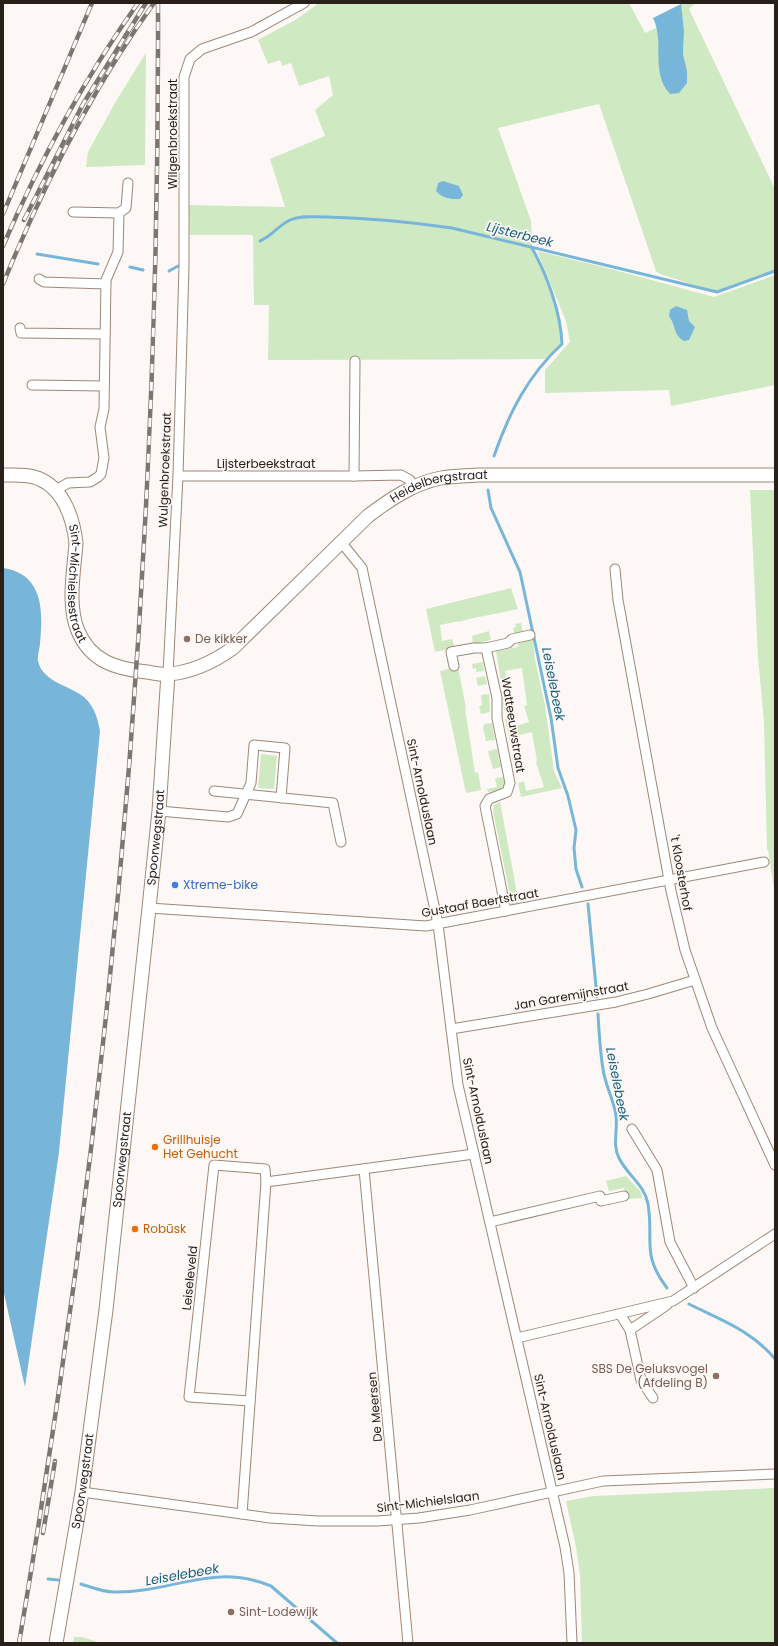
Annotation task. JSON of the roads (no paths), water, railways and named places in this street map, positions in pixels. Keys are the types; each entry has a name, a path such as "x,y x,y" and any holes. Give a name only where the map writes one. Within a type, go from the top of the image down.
{"main road":[{"name":"Sint-Michielsestraat","path":"3,475 33,477 48,483 56,490 68,510 75,533 76,543 73,610 78,631 92,652 114,667 124,670 168,674"},
{"name":"Heidelbergstraat","path":"168,674 203,664 217,658 233,648 368,516 387,502 413,487 440,478 478,475 775,475"},
{"name":"Spoorwegstraat","path":"56,1643 82,1492 106,1310 159,811 168,674"}],"street":[{"name":"Wilgenbroekstraat","path":"184,266 183,106 184,77 190,60 202,49 251,32 304,3"},
{"path":"73,212 120,213 126,208 128,183"},
{"path":"56,490 68,482 90,482 101,474 104,458 100,427 104,409 106,280 118,252 120,213"},
{"name":"Wulgenbroekstraat","path":"168,674 178,476 184,266"},
{"path":"39,279 44,282 106,284"},
{"path":"20,328 21,333 105,334"},
{"path":"354,476 355,361"},
{"path":"32,385 104,386"},
{"name":"Lijsterbeekstraat","path":"178,476 354,476 401,474 410,480 413,487"},
{"name":"Sint-Arnolduslaan","path":"341,542 362,568 438,924 458,1085 568,1562 572,1643"},
{"name":"'t Kloosterhof","path":"615,569 618,600 677,918 695,980 718,1042 775,1166"},
{"path":"454,666 451,652 474,648 486,648 508,643 512,639 530,635"},
{"name":"Watteeuwstraat","path":"486,648 497,698 497,718 510,783 506,792 489,798 485,806 506,911"},
{"path":"159,811 233,817 239,812 245,794 251,783 254,745 285,748 281,798"},
{"path":"214,791 333,803 341,842"},
{"name":"Gustaaf Baertstraat","path":"149,908 426,926 764,862"},
{"name":"Jan Garemijnstraat","path":"451,1029 616,1002 695,980"},
{"path":"632,1129 657,1170 670,1242 694,1288"},
{"path":"242,1514 266,1182 474,1154"},
{"name":"Leiseleveld","path":"250,1401 189,1397 214,1165 265,1169 266,1182"},
{"name":"De Meersen","path":"364,1169 398,1520 408,1643"},
{"path":"490,1222 600,1196 601,1201 624,1196"},
{"path":"630,1330 775,1234"},
{"path":"517,1338 673,1301"},
{"path":"620,1314 630,1330 641,1380 652,1398"},
{"name":"Sint-Michielslaan","path":"82,1492 242,1514 318,1521 398,1520 470,1510 603,1481 775,1474"}],"water":[{"path":"681,4 684,31 683,54 687,71 687,83 679,93 670,94 664,85 661,76 659,67 658,37 653,18"},
{"path":"443,181 459,186 463,195 460,199 447,198 436,191 438,183"},
{"path":"676,306 687,310 689,321 695,327 689,340 684,341 680,339 669,316 670,310"},
{"path":"3,568 16,572 26,578 34,586 38,596 41,631 38,661 41,669 53,680 82,695 87,700 96,715 100,731 59,1152 25,1387 3,1289"}],"waterway":[{"name":"Lijsterbeek","path":"260,241 294,218 358,218 452,228 717,292 775,271"},
{"name":"Leiselebeek","path":"494,456 513,410 529,382 562,344 559,320 552,294 543,270 532,248"},
{"name":"Lijsterbeek","path":"37,254 98,264"},
{"name":"Lijsterbeek","path":"169,271 178,266"},
{"name":"Lijsterbeek","path":"130,267 143,270"},
{"name":"Leiselebeek","path":"488,490 491,508 520,572 551,718 558,768 568,796 576,830 574,848 576,869 582,887"},
{"name":"Leiselebeek","path":"588,904 597,997"},
{"name":"Leiselebeek","path":"598,1014 600,1048 604,1075 616,1116 617,1153 622,1164 640,1186 646,1197 648,1204 651,1256 654,1266 667,1288"},
{"name":"Leiselebeek","path":"689,1304 746,1333 756,1340 775,1359"},
{"name":"Leiselebeek","path":"81,1584 114,1592 135,1591 192,1580 211,1578 230,1577 250,1579 271,1586 337,1643"},
{"name":"Leiselebeek","path":"48,1579 58,1580"}],"railway":[{"path":"3,214 92,3"},
{"path":"3,246 32,182 64,121 99,61 138,3"},
{"path":"24,220 83,104 146,3"},
{"path":"3,284 18,247 70,139 110,69 154,3"},
{"path":"19,1643 52,1439 80,1235 104,1031 124,826 139,621 150,415 156,209 158,3"},
{"path":"43,1533 55,1461"}],"place":[{"name":"De kikker","path":"187,639"},
{"name":"Xtreme-bike","path":"175,885"},
{"name":"Grillhuisje Het Gehucht","path":"155,1147"},
{"name":"Robūsk","path":"135,1229"},
{"name":"SBS De Geluksvogel (Afdeling B)","path":"716,1376"},
{"name":"Sint-Lodewijk","path":"231,1612"}]}
